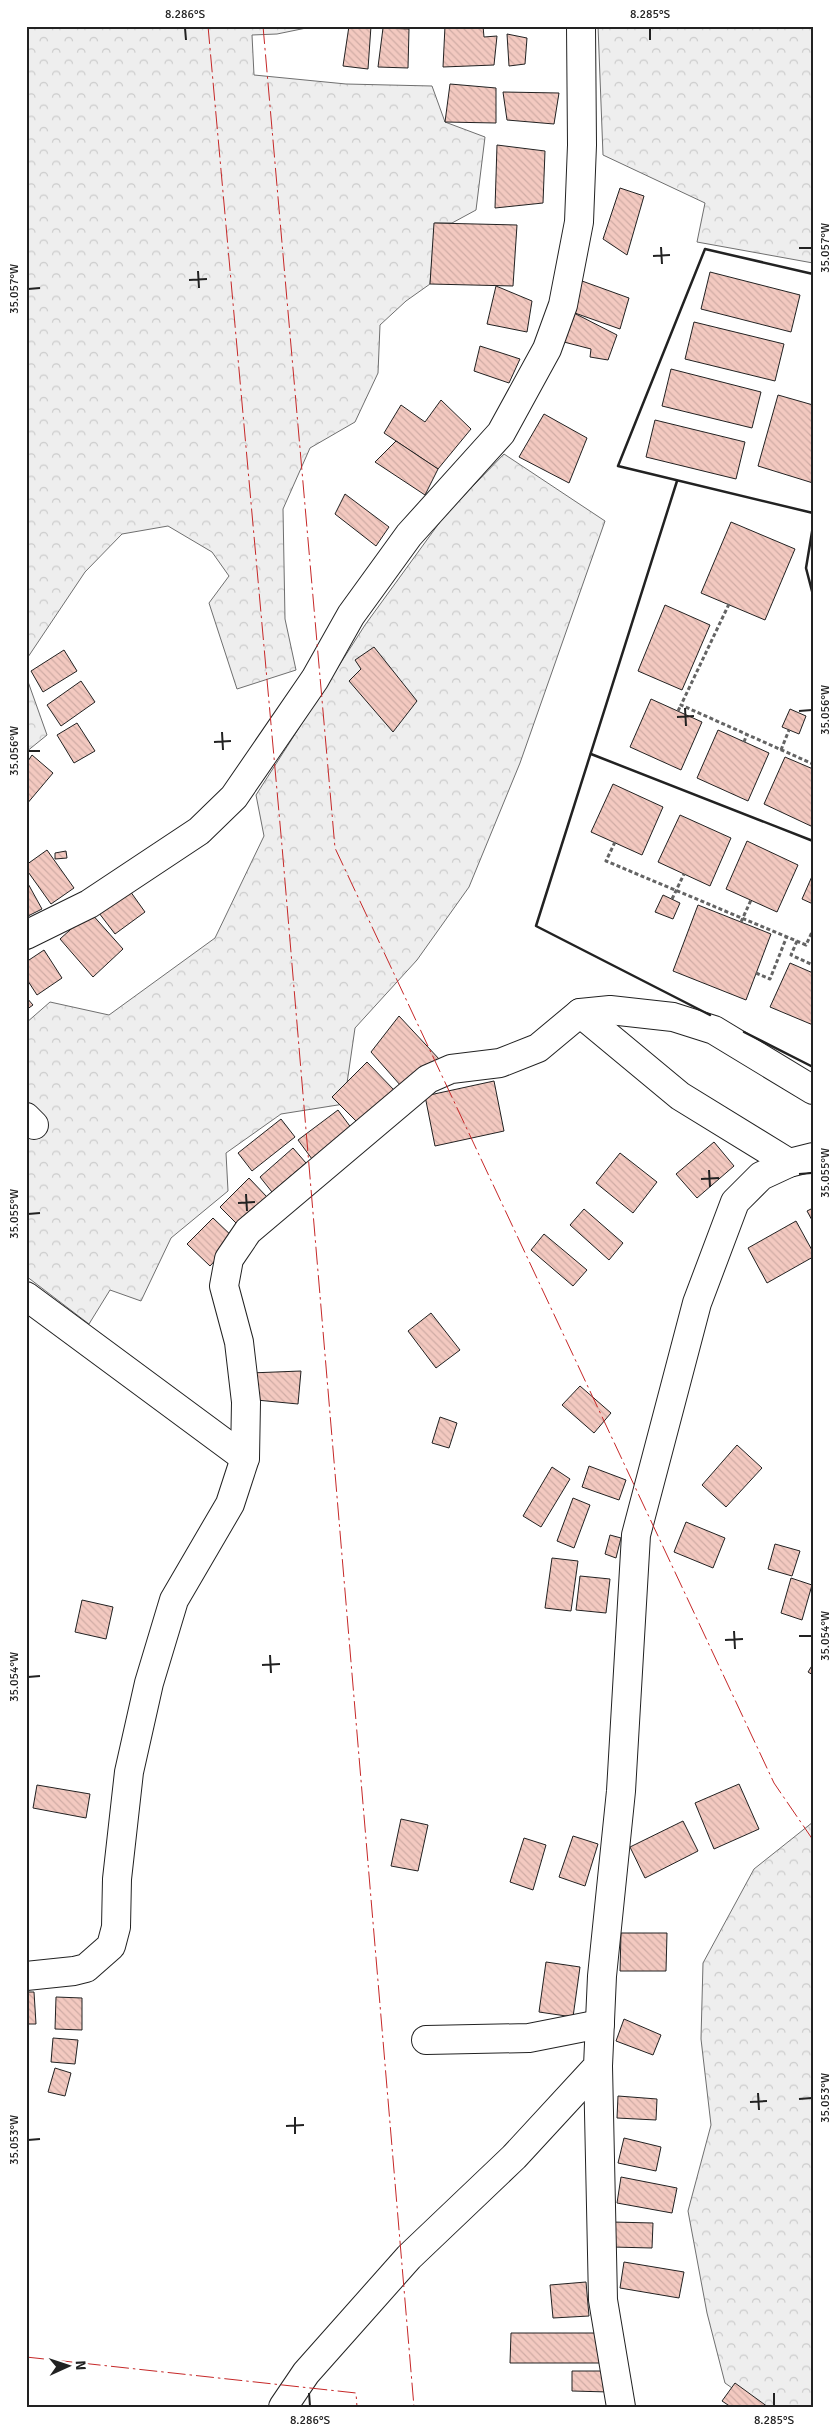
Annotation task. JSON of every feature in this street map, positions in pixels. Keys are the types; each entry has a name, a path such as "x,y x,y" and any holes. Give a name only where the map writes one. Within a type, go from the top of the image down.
{"street":[{"path":"26,935 89,904 199,831 234,797 315,679 351,614 409,535 501,433 546,349 563,304 567,286 579,222 582,145 581,26"},
{"path":"26,1976 74,1972 86,1968 111,1946 116,1927 117,1878 129,1772 149,1683 174,1600 230,1504 245,1458 246,1402 239,1342 224,1286 229,1260 248,1231 428,1079 451,1069 500,1062 538,1048 580,1012 610,1010 673,1017 714,1030 813,1090"},
{"path":"580,1012 680,1096 801,1160"},
{"path":"621,2407 603,2300 598,2066 602,1976 621,1791 636,1535 697,1304 735,1202 761,1176 801,1160"},
{"path":"26,1296 245,1458"},
{"path":"426,2040 529,2038 600,2024"},
{"path":"282,2407 306,2373 409,2258 514,2157 598,2066"}],"path":[{"path":"678,711 729,604"},
{"path":"681,705 748,734 812,766"},
{"path":"781,750 790,730"},
{"path":"744,742 748,734"},
{"path":"615,842 606,861 742,920 806,945 813,930"},
{"path":"672,899 684,874"},
{"path":"742,920 750,900"},
{"path":"756,973 770,978 787,936"},
{"path":"797,940 791,955 813,965"}],"green space":[{"path":"26,26 316,26 277,34 252,35 254,75 346,84 432,86 445,122 485,137 476,210 452,223 435,223 430,284 406,301 380,325 378,373 355,422 310,448 283,509 285,619 296,670 237,689 209,603 229,576 212,552 168,526 122,534 85,572 26,660"},
{"path":"598,26 813,26 813,263 697,242 705,203 603,155"},
{"path":"504,454 605,521 520,763 469,887 417,960 355,1028 344,1104 281,1114 226,1153 228,1191 171,1238 141,1301 110,1290 89,1324 26,1276 26,1023 50,1002 109,1015 215,938 264,836 256,795 365,625 445,515"},
{"path":"26,676 47,735 26,752"},
{"path":"813,1822 813,2407 759,2407 725,2383 707,2313 688,2211 711,2125 701,2039 703,1963 754,1869"}],"building":[{"path":"349,26 371,26 368,69 343,66"},
{"path":"445,26 483,26 484,37 497,36 494,65 443,67"},
{"path":"383,28 409,29 408,68 378,67"},
{"path":"507,34 527,38 525,64 509,66"},
{"path":"450,84 496,88 496,123 445,122"},
{"path":"503,92 559,93 554,124 507,120"},
{"path":"497,145 545,151 543,203 495,208"},
{"path":"620,188 644,196 627,255 603,239"},
{"path":"434,223 517,225 513,286 430,284"},
{"path":"710,272 800,295 791,332 701,309"},
{"path":"582,281 629,298 620,329 572,312"},
{"path":"496,286 532,301 527,332 487,324"},
{"path":"572,312 617,335 608,360 590,357 591,349 560,341"},
{"path":"694,322 784,344 775,381 685,359"},
{"path":"480,346 520,359 509,383 474,371"},
{"path":"671,369 761,392 752,428 662,406"},
{"path":"778,395 813,405 813,483 758,466"},
{"path":"441,400 471,429 438,469 384,433 401,405 425,422"},
{"path":"544,414 587,438 569,483 519,457"},
{"path":"655,420 745,442 736,479 646,457"},
{"path":"396,441 438,469 425,495 375,462"},
{"path":"345,494 389,527 376,546 335,514"},
{"path":"731,522 795,549 765,620 701,593"},
{"path":"665,605 710,625 682,690 638,671"},
{"path":"374,647 417,701 393,732 349,681 361,669 355,660"},
{"path":"64,650 77,671 43,692 31,671"},
{"path":"81,681 95,702 61,726 47,705"},
{"path":"651,699 702,722 681,770 630,747"},
{"path":"790,709 806,716 799,734 782,727"},
{"path":"77,723 95,751 74,763 57,735"},
{"path":"718,730 769,753 748,801 697,778"},
{"path":"32,755 53,773 26,805 26,764"},
{"path":"785,757 813,769 813,827 764,804"},
{"path":"613,784 663,807 642,855 591,832"},
{"path":"680,815 731,838 710,886 658,862"},
{"path":"747,841 798,865 777,912 726,889"},
{"path":"47,850 74,888 51,904 26,869 26,865"},
{"path":"66,851 67,858 55,859 55,853"},
{"path":"813,874 813,904 802,899"},
{"path":"26,880 42,909 26,917"},
{"path":"130,891 145,912 115,934 99,913"},
{"path":"663,895 680,903 673,919 655,912"},
{"path":"698,905 771,934 746,1000 673,971"},
{"path":"90,912 123,949 93,977 60,939"},
{"path":"44,950 62,978 37,995 26,978 26,962"},
{"path":"790,963 813,973 813,1025 770,1007"},
{"path":"26,997 33,1005 26,1010"},
{"path":"399,1016 440,1060 401,1086 371,1052"},
{"path":"367,1062 395,1091 361,1126 332,1097"},
{"path":"494,1081 504,1131 435,1146 425,1096"},
{"path":"338,1110 352,1129 312,1159 298,1140"},
{"path":"281,1119 295,1137 252,1171 238,1153"},
{"path":"714,1142 734,1166 697,1198 676,1174"},
{"path":"293,1148 306,1163 272,1192 260,1177"},
{"path":"620,1153 657,1182 633,1213 596,1183"},
{"path":"249,1178 267,1197 239,1226 220,1207"},
{"path":"813,1208 813,1222 807,1211"},
{"path":"584,1209 623,1243 609,1260 570,1225"},
{"path":"213,1218 235,1239 210,1266 187,1244"},
{"path":"796,1221 813,1252 813,1257 767,1283 748,1248"},
{"path":"544,1234 587,1270 573,1286 531,1250"},
{"path":"431,1313 460,1350 436,1368 408,1331"},
{"path":"301,1371 298,1404 246,1399 250,1373"},
{"path":"580,1386 611,1413 594,1433 562,1405"},
{"path":"440,1417 457,1423 449,1448 432,1443"},
{"path":"737,1445 762,1468 726,1507 702,1485"},
{"path":"589,1466 626,1480 619,1500 582,1487"},
{"path":"552,1467 570,1479 541,1527 523,1516"},
{"path":"573,1498 590,1505 574,1548 557,1541"},
{"path":"686,1522 725,1538 713,1568 674,1552"},
{"path":"610,1535 621,1538 616,1558 605,1554"},
{"path":"775,1544 800,1551 792,1576 768,1569"},
{"path":"552,1558 578,1561 571,1611 545,1608"},
{"path":"580,1576 610,1579 606,1613 576,1610"},
{"path":"791,1578 812,1585 802,1620 781,1613"},
{"path":"82,1600 113,1607 106,1639 75,1632"},
{"path":"813,1664 813,1675 808,1672"},
{"path":"739,1784 759,1829 714,1849 695,1803"},
{"path":"37,1785 90,1794 86,1818 33,1808"},
{"path":"401,1819 428,1825 418,1871 391,1866"},
{"path":"683,1821 698,1851 645,1878 630,1847"},
{"path":"573,1836 598,1844 585,1886 559,1877"},
{"path":"524,1838 546,1845 533,1890 510,1882"},
{"path":"621,1933 667,1933 666,1971 620,1971"},
{"path":"546,1962 580,1967 573,2017 539,2012"},
{"path":"26,1992 34,1992 36,2024 26,2024"},
{"path":"56,1997 82,1998 82,2030 55,2029"},
{"path":"624,2019 661,2035 653,2055 616,2041"},
{"path":"53,2038 78,2040 75,2064 51,2062"},
{"path":"55,2068 71,2073 65,2096 48,2092"},
{"path":"618,2096 657,2099 656,2120 617,2118"},
{"path":"624,2138 661,2147 656,2171 618,2163"},
{"path":"621,2177 677,2188 672,2213 617,2203"},
{"path":"612,2222 653,2223 652,2248 612,2247"},
{"path":"624,2262 684,2272 679,2298 620,2288"},
{"path":"586,2282 589,2316 553,2318 550,2285"},
{"path":"511,2333 605,2333 605,2363 510,2363"},
{"path":"572,2371 610,2371 609,2392 572,2391"},
{"path":"735,2383 768,2407 731,2407 722,2401"}],"wall":[{"path":"813,274 705,249 618,466 813,513"},
{"path":"677,481 536,926 710,1015"},
{"path":"813,526 806,568 813,595"},
{"path":"591,754 813,841"},
{"path":"744,1032 813,1067"}],"power":[{"path":"208,26 282,846 414,2407"},
{"path":"263,26 335,848 774,1783 813,1840"},
{"path":"26,2357 356,2393 357,2407"}]}
